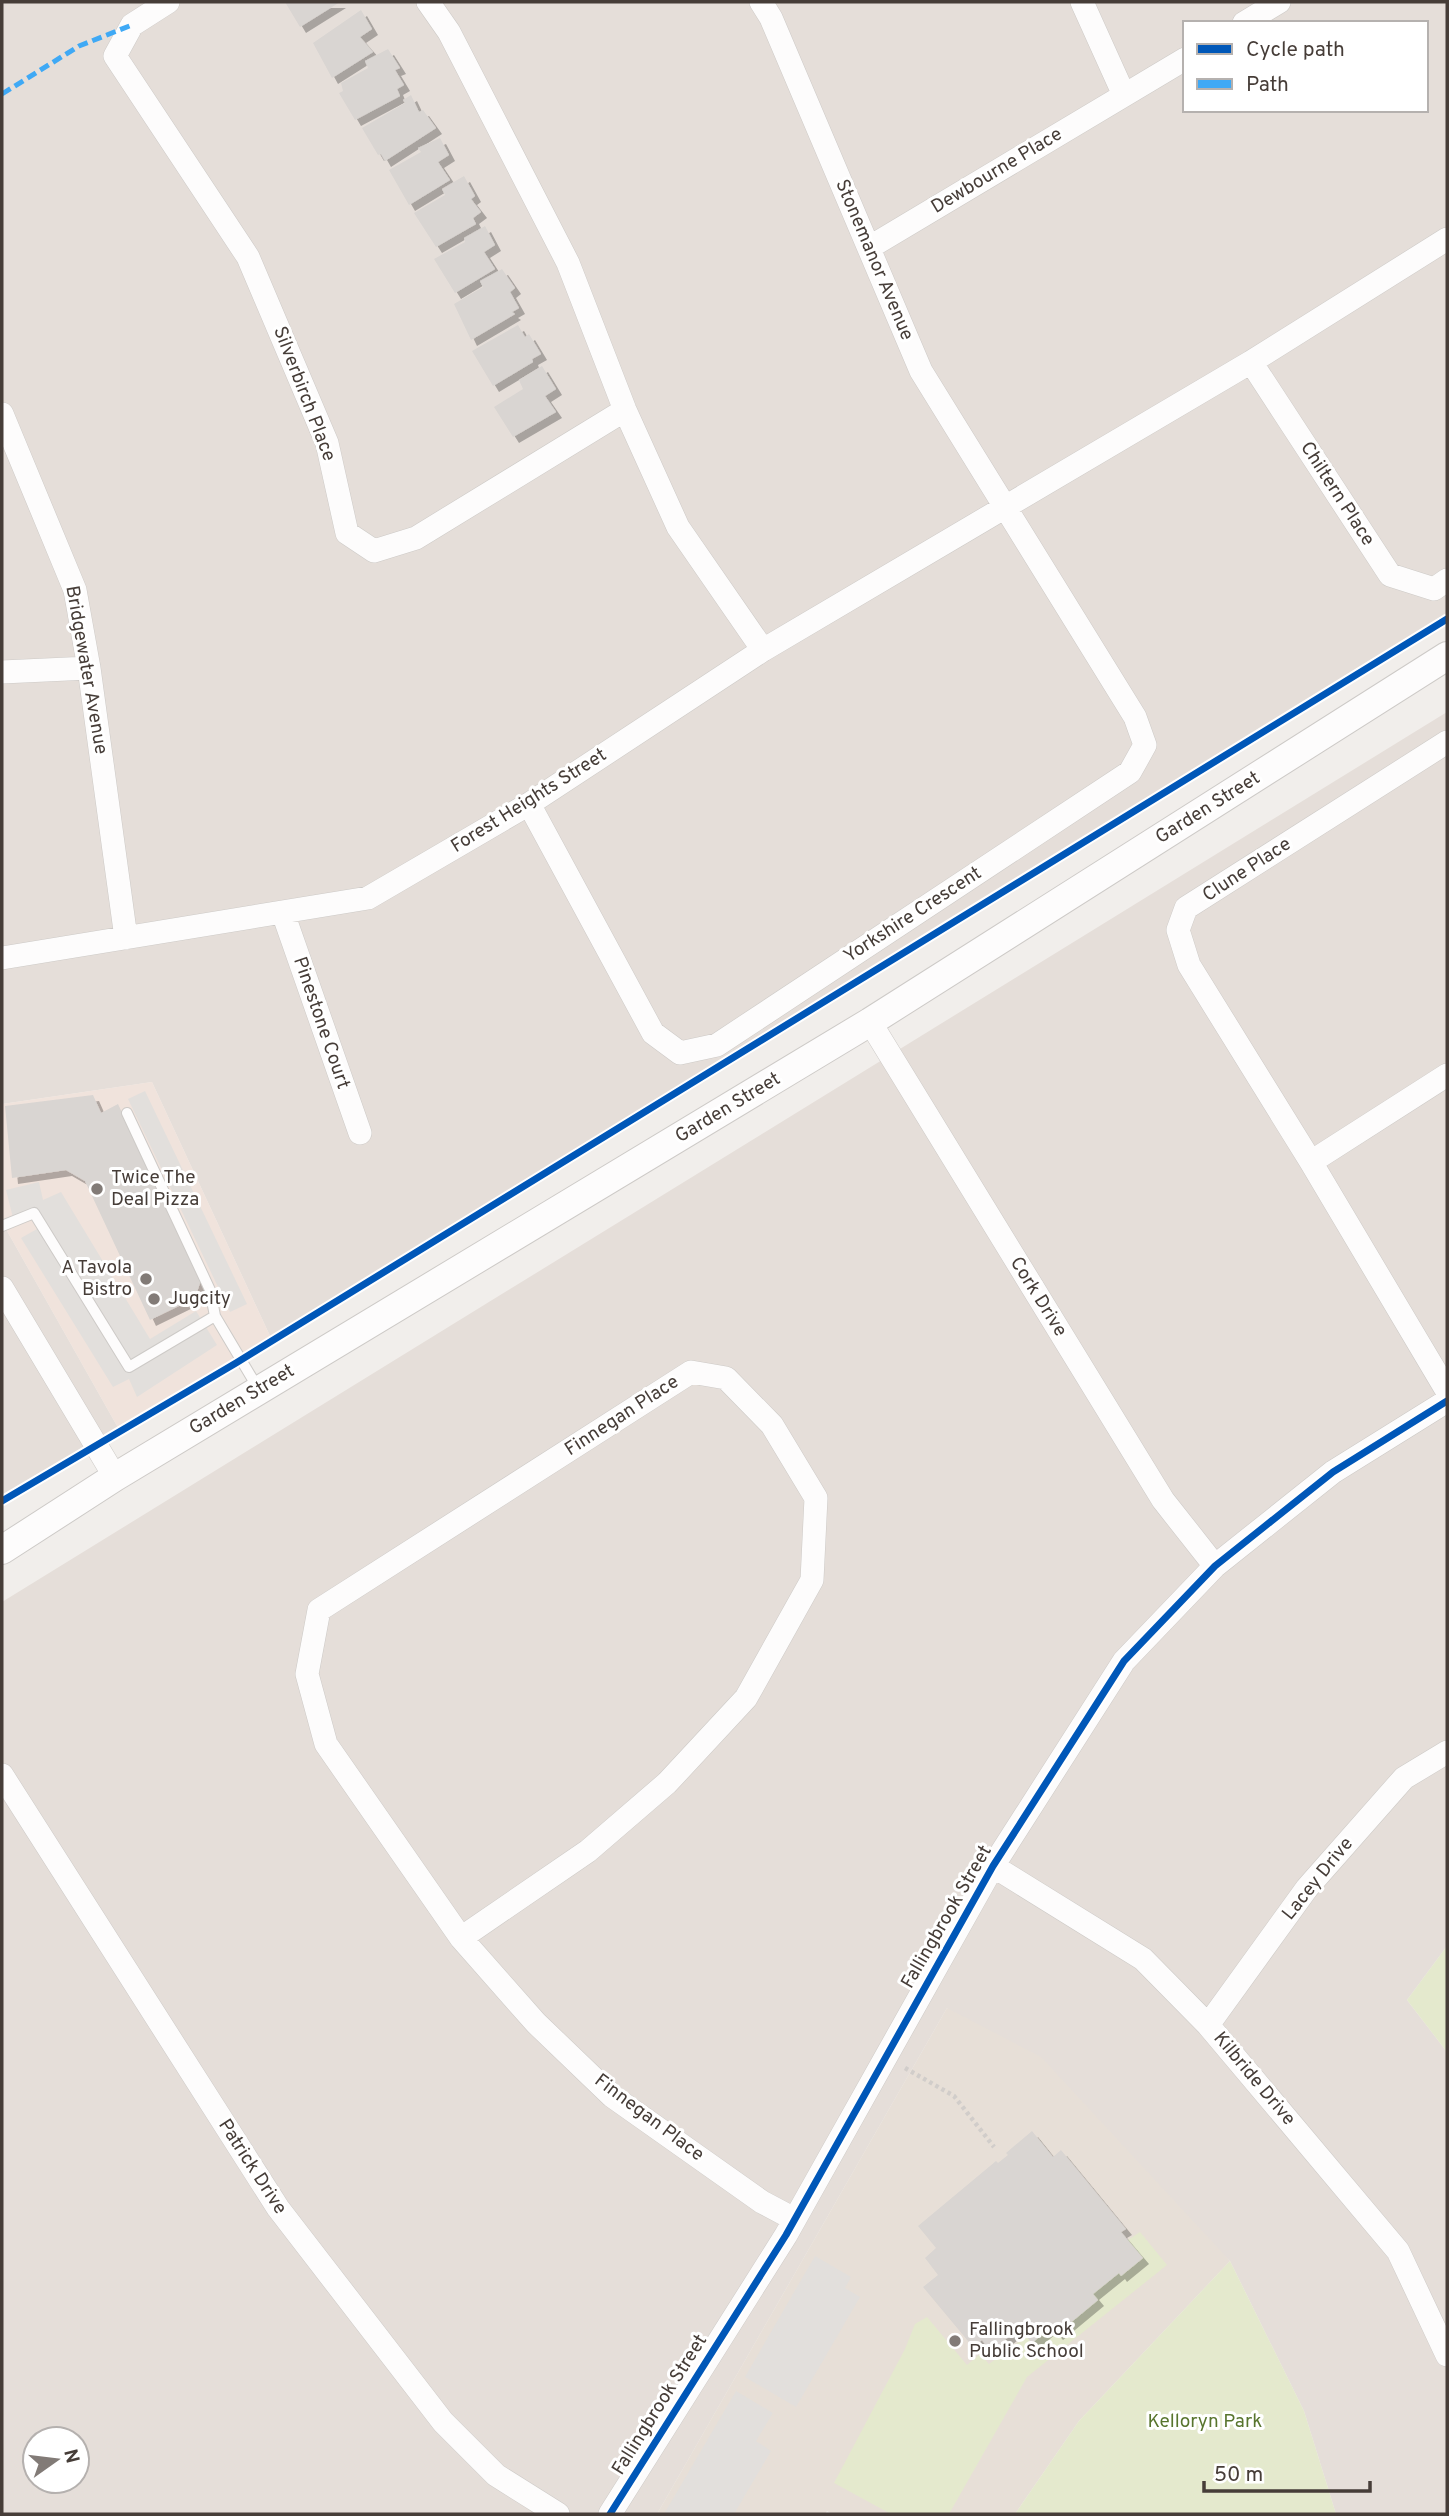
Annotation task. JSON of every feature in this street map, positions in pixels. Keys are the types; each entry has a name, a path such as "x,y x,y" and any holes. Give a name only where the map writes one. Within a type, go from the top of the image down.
{"street":[{"name":"Silverbirch Place","path":"168,2 132,25 115,56 248,257 327,443 347,533 374,551 416,538 625,410"},
{"path":"428,2 449,32 568,263 625,410 678,527 763,650"},
{"name":"Stonemanor Avenue","path":"761,2 771,18 921,371 1006,508"},
{"path":"1082,2 1124,95"},
{"path":"1247,21 1279,2"},
{"name":"Dewbourne Place","path":"870,247 1183,59"},
{"path":"1006,508 1251,362 1447,239"},
{"name":"Chiltern Place","path":"1251,362 1390,575 1434,589 1447,580"},
{"name":"Bridgewater Avenue","path":"2,414 75,590 89,668 126,938"},
{"name":"Forest Heights Street","path":"2,958 368,898 529,804 763,650 1006,508"},
{"name":"Yorkshire Crescent","path":"529,804 653,1033 680,1053 717,1045 1130,772 1145,744 1135,717 1006,508"},
{"name":"Garden Street","path":"2,1550 115,1477 870,1022 1447,656"},
{"path":"2,672 89,668"},
{"name":"Clune Place","path":"1447,742 1186,908 1178,930 1189,965 1311,1162 1447,1391"},
{"name":"Pinestone Court","path":"283,913 360,1133"},
{"name":"Cork Drive","path":"870,1022 1163,1500 1215,1566"},
{"path":"1311,1162 1447,1075"},
{"path":"2,1288 115,1477"},
{"name":"Finnegan Place","path":"461,1938 588,1851 667,1783 746,1698 812,1580 816,1498 772,1425 726,1378 691,1372 319,1610 306,1674 326,1744 461,1938 536,2023 612,2096 762,2202 794,2219"},
{"name":"Fallingbrook Street","path":"610,2514 794,2219 993,1866 1124,1661 1215,1566 1333,1472 1447,1401"},
{"name":"Lacey Drive","path":"1208,2025 1307,1888 1404,1778 1447,1752"},
{"name":"Patrick Drive","path":"2,1775 278,2208 443,2422 496,2475 558,2514"},
{"name":"Kilbride Drive","path":"993,1866 1143,1959 1208,2025 1398,2251 1447,2355"}],"lane":[{"path":"127,1113 210,1290 215,1316 259,1390"},
{"path":"2,1226 34,1213 129,1367 215,1316"}],"path":[{"path":"886,2058 954,2096 994,2147"}],"shaded area":[{"path":"2,2 1447,2 1447,616 271,1338 152,1082 2,1104"},
{"path":"1447,712 1447,1946 1407,2000 1447,2052 1447,2514 1336,2514 1304,2411 1230,2261 947,2008 657,2514 2,2514 2,1602"},
{"path":"152,1082 271,1338 121,1433 2,1222 2,1104"},
{"path":"145,1091 247,1304 230,1312 128,1099"},
{"path":"39,1182 43,1200 61,1192 150,1339 196,1311 217,1345 137,1397 129,1379 113,1387 21,1238 37,1229 33,1214 13,1218 6,1190"},
{"path":"2,1222 121,1433 2,1506"},
{"name":"Fallingbrook Public School","path":"947,2008 1041,2057 1230,2261 1079,2421 1015,2514 832,2514 827,2511 825,2514 657,2514"},
{"path":"815,2256 851,2277 845,2288 860,2297 796,2407 745,2377"},
{"path":"736,2391 773,2413 756,2441 771,2451 734,2514 664,2514"}],"green space":[{"path":"1447,1946 1447,2052 1407,2000"},
{"path":"1140,2232 1167,2265 1027,2377 949,2514 891,2514 834,2483 905,2349 915,2324 927,2317 967,2365 980,2354 989,2364 1024,2338 1010,2318"},
{"name":"Kelloryn Park","path":"1230,2261 1304,2411 1336,2514 1015,2514 1079,2421"}],"building":[{"path":"285,2 340,2 300,27"},
{"path":"361,10 372,29 360,37 373,52 332,78 313,43"},
{"path":"388,49 400,68 395,70 404,85 397,89 400,96 355,120 339,93 343,91 341,83 368,68 365,61"},
{"path":"411,95 419,112 423,110 436,128 385,161 381,154 378,155 362,128 405,103 403,100"},
{"path":"440,138 449,155 438,162 450,180 409,205 389,170 421,152 418,148"},
{"path":"464,176 475,196 471,199 481,212 473,218 476,224 436,247 414,213 445,195 442,189"},
{"path":"485,226 495,245 484,252 495,269 455,293 434,259 465,242 464,238"},
{"path":"502,269 515,288 510,292 519,308 512,312 515,314 471,340 454,304 483,287 480,281"},
{"path":"518,325 525,337 529,334 541,354 532,359 533,362 493,386 472,351"},
{"path":"542,366 556,389 545,396 556,412 513,437 494,407 523,389 519,380"},
{"path":"93,1095 101,1113 118,1104 201,1280 195,1298 150,1320 85,1181 66,1170 12,1178 5,1106"},
{"path":"1032,2131 1053,2157 1061,2150 1126,2229 1121,2232 1143,2258 1093,2294 1098,2300 1057,2334 1051,2327 1032,2343 1019,2328 991,2352 982,2340 973,2347 923,2287 938,2275 925,2258 936,2248 918,2226 996,2161 998,2163 1008,2155 1006,2153"}],"marked path":[{"path":"2,94 79,46 132,25"}],"cycle path":[{"path":"2,1501 236,1363 1447,619"},
{"path":"610,2514 786,2235 993,1866 1124,1661 1215,1566 1333,1472 1447,1401"}],"place":[{"name":"Twice The Deal Pizza","path":"97,1189"},
{"name":"A Tavola Bistro","path":"146,1279"},
{"name":"Jugcity","path":"154,1299"},
{"name":"Fallingbrook Public School","path":"955,2341"}]}
